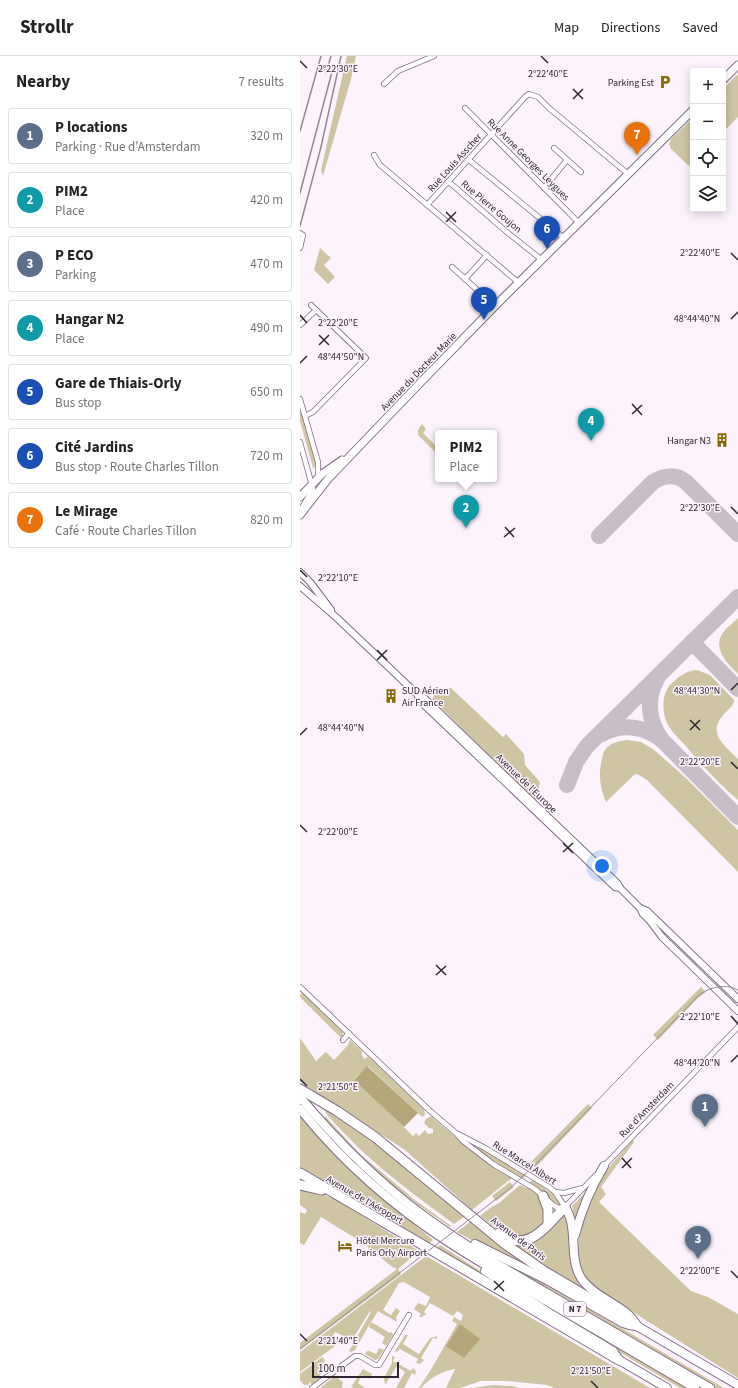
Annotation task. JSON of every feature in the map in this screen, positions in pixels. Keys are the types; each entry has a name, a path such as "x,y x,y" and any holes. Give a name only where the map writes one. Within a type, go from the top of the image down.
{"highway":[{"name":"Avenue de Paris","path":"300,1089 338,1111 375,1137 505,1244 544,1271 738,1385"},
{"name":"N 7","path":"300,1097 340,1143 371,1172 410,1205 442,1228 475,1250 710,1388"},
{"name":"N 7","path":"300,1109 323,1135 364,1176 413,1217 480,1262 695,1388"},
{"path":"573,1243 583,1206 593,1183 604,1166"},
{"name":"Avenue de l'Aéroport","path":"300,1173 667,1388"},
{"path":"300,1185 312,1187 337,1195"},
{"path":"543,1196 548,1209 548,1224"},
{"path":"466,1211 482,1219 506,1238 525,1241 540,1233 565,1206 571,1219 576,1266 584,1283 631,1317 637,1326"},
{"path":"442,1228 547,1280 623,1323 629,1326 637,1326"},
{"path":"450,1243 453,1249 460,1255 612,1351 619,1360"}],"main road":[{"path":"726,77 738,65"},
{"name":"Avenue du Docteur Marie","path":"300,515 328,479 495,306 690,113"},
{"name":"Avenue du Docteur Marie","path":"300,497 318,478 355,451"}],"street":[{"path":"384,84 398,71 434,56"},
{"name":"Rue Louis Asscher","path":"427,205 525,96 530,94 538,97 549,108 628,174"},
{"name":"Rue Anne Georges Leygues","path":"465,108 579,223"},
{"path":"554,148 581,172"},
{"path":"374,155 380,164 519,282"},
{"path":"469,160 564,238"},
{"path":"544,188 567,160"},
{"name":"Rue Pierre Goujon","path":"449,182 542,260"},
{"path":"300,233 303,238 300,248"},
{"path":"465,279 487,255"},
{"path":"452,267 495,306"},
{"path":"305,416 313,412 366,358 311,305"},
{"path":"300,325 316,310"},
{"path":"300,399 318,462 318,478"},
{"path":"300,442 313,489 300,511"},
{"path":"328,479 330,469"},
{"path":"300,572 315,589 336,618"},
{"path":"300,586 336,618"},
{"path":"308,594 315,589"},
{"name":"Avenue de l'Europe","path":"336,618 418,695 419,700 423,704 615,888 620,888 640,908 647,911 738,999"},
{"path":"640,908 662,938 738,1011"},
{"path":"706,980 712,974"},
{"name":"Rue Marcel Albert","path":"300,987 463,1141 482,1156 535,1189 553,1205 558,1208 565,1206 555,1192 485,1148 457,1134"},
{"name":"Rue d'Amsterdam","path":"565,1206 738,1027"},
{"path":"343,1040 349,1033"},
{"path":"555,1192 564,1193 585,1187"},
{"path":"312,1388 355,1356 360,1356 375,1365 379,1365 409,1315"}],"shaded area":[{"path":"347,56 356,56 351,79 323,176 321,170"},
{"path":"738,74 738,117 726,129 726,104 726,86"},
{"path":"690,121 689,166 671,149 669,144 671,139"},
{"path":"320,248 331,258 324,265 335,277 328,284 314,270"},
{"path":"300,406 315,461 316,466 313,468 300,421"},
{"path":"422,424 426,429 423,433 435,445 435,452 418,435 418,430"},
{"path":"738,618 738,674 726,661 720,651 719,646 722,634"},
{"path":"697,670 710,675 734,700 732,706 717,725 717,731 721,742 738,759 738,800 704,767 674,734 666,721 664,696 668,688 683,674 689,671"},
{"path":"440,688 451,688 503,737 506,734 524,754 525,765 540,782 536,801 432,699"},
{"path":"627,740 641,742 653,749 687,779 738,830 738,872 647,780 639,775 635,774 606,802 602,792 600,776 603,753 612,744"},
{"path":"701,987 706,992 698,998 658,1040 653,1035"},
{"path":"302,993 343,1032 343,1036 341,1038 300,997"},
{"path":"300,1038 316,1061 326,1052 334,1060 348,1045 350,1040 362,1051 362,1056 365,1059 368,1056 424,1109 425,1115 422,1117 368,1066 354,1079 413,1136 416,1133 419,1136 425,1130 428,1134 433,1133 433,1129 429,1128 424,1123 426,1119 431,1116 470,1149 512,1178 472,1210 405,1150 300,1081"},
{"path":"367,1066 418,1113 404,1127 354,1080"},
{"path":"588,1104 592,1108 535,1168 530,1163"},
{"path":"323,1108 373,1141 465,1216 454,1224 411,1192 357,1146 327,1115"},
{"path":"300,1114 381,1196 433,1240 428,1244 300,1168"},
{"path":"325,1116 361,1155 415,1200 451,1226 450,1227 417,1204 369,1165 353,1151 325,1121"},
{"path":"633,1140 634,1142 601,1187 606,1194 599,1202 691,1291 708,1297 738,1314 738,1378 593,1287 581,1268 578,1254 579,1227 600,1177"},
{"path":"470,1142 527,1175 522,1179 501,1166 469,1143"},
{"path":"533,1179 551,1193 561,1205 554,1202 529,1183"},
{"path":"510,1182 514,1187 496,1201 492,1196"},
{"path":"520,1185 526,1188 527,1186 541,1197 546,1222 538,1233 515,1238 498,1230 480,1216 499,1203"},
{"path":"300,1186 334,1199 419,1251 398,1269 401,1274 300,1350 300,1343 397,1269 377,1255 369,1252 368,1246 321,1217 304,1245 300,1243 300,1212 305,1214 307,1210 300,1205"},
{"path":"587,1191 575,1222 572,1206"},
{"path":"564,1212 569,1223 570,1245 587,1289 585,1292 567,1282 507,1240 516,1243"},
{"path":"471,1221 520,1259 518,1263 457,1232"},
{"path":"440,1245 499,1283 510,1292 436,1248"},
{"path":"426,1256 650,1388 554,1388 547,1385 507,1381 481,1381 460,1388 446,1388 455,1369 445,1371 419,1388 457,1324 452,1321 454,1317 461,1321 463,1315 457,1311 453,1316 430,1303 424,1312 426,1314 419,1317 421,1314 414,1309 418,1303 426,1306 430,1297 404,1282 399,1283 383,1310 391,1315 396,1308 400,1311 396,1317 397,1322 378,1311 355,1350 351,1352 349,1351 371,1312 370,1311 352,1340 335,1332 331,1339 337,1343 335,1346 300,1372 300,1352"},
{"path":"528,1272 536,1280 546,1284 724,1388 716,1388 627,1334 624,1334 526,1276"},
{"path":"528,1294 599,1338 617,1346 688,1388 680,1388 537,1303"},
{"path":"371,1322 390,1333 392,1332 393,1335 386,1346 382,1343 385,1337 369,1327"},
{"path":"460,1324 480,1339 464,1358 446,1346"},
{"path":"405,1335 408,1335 403,1344 419,1354 430,1338 438,1336 436,1339 433,1338 421,1358 424,1360 420,1364 416,1363 418,1359 400,1349 397,1352 395,1351"},
{"path":"379,1348 384,1350 378,1359 375,1360 365,1354 369,1351 376,1354"},
{"path":"392,1356 395,1357 393,1361 411,1371 413,1368 416,1371 415,1375 412,1373 404,1388 396,1388 405,1372 397,1366 385,1385 384,1378 392,1363"},
{"path":"322,1357 325,1360 323,1363 329,1370 328,1372 324,1372 320,1375 319,1379 312,1385 310,1382 308,1385 304,1385 300,1380 300,1374"},
{"path":"363,1369 372,1374 370,1379 362,1375 358,1383 365,1388 351,1387"},
{"path":"335,1376 343,1382 342,1388 320,1388"},
{"path":"493,1385 512,1386 519,1388 472,1388"}],"taxiway":[{"path":"599,536 653,482 670,476 682,479 686,482 738,534"},
{"path":"567,785 576,762 587,746 738,597"},
{"path":"692,642 738,689"},
{"path":"657,679 651,694 650,710 651,718 657,733 662,740"},
{"path":"602,734 618,728 626,727 642,729 656,736 663,741 738,817"}],"tram line":[{"path":"300,1349 508,1190 539,1161 698,996 707,990 723,986 738,990"}],"railway":[{"path":"300,131 321,56"},
{"path":"326,73 331,56"},
{"path":"300,226 321,147 341,56"},
{"path":"300,193 333,68"}],"place":[{"name":"Parking Est","path":"665,82"},
{"name":"Le Mirage","path":"637,155"},
{"name":"Cité Jardins","path":"547,249"},
{"name":"Gare de Thiais-Orly","path":"484,320"},
{"name":"Hangar N3","path":"722,440"},
{"name":"Hangar N2","path":"591,441"},
{"name":"PIM2","path":"466,528"},
{"name":"SUD Aérien Air France","path":"391,696"},
{"name":"P locations","path":"705,1127"},
{"name":"Hôtel Mercure Paris Orly Airport","path":"345,1246"},
{"name":"P ECO","path":"698,1259"}]}
